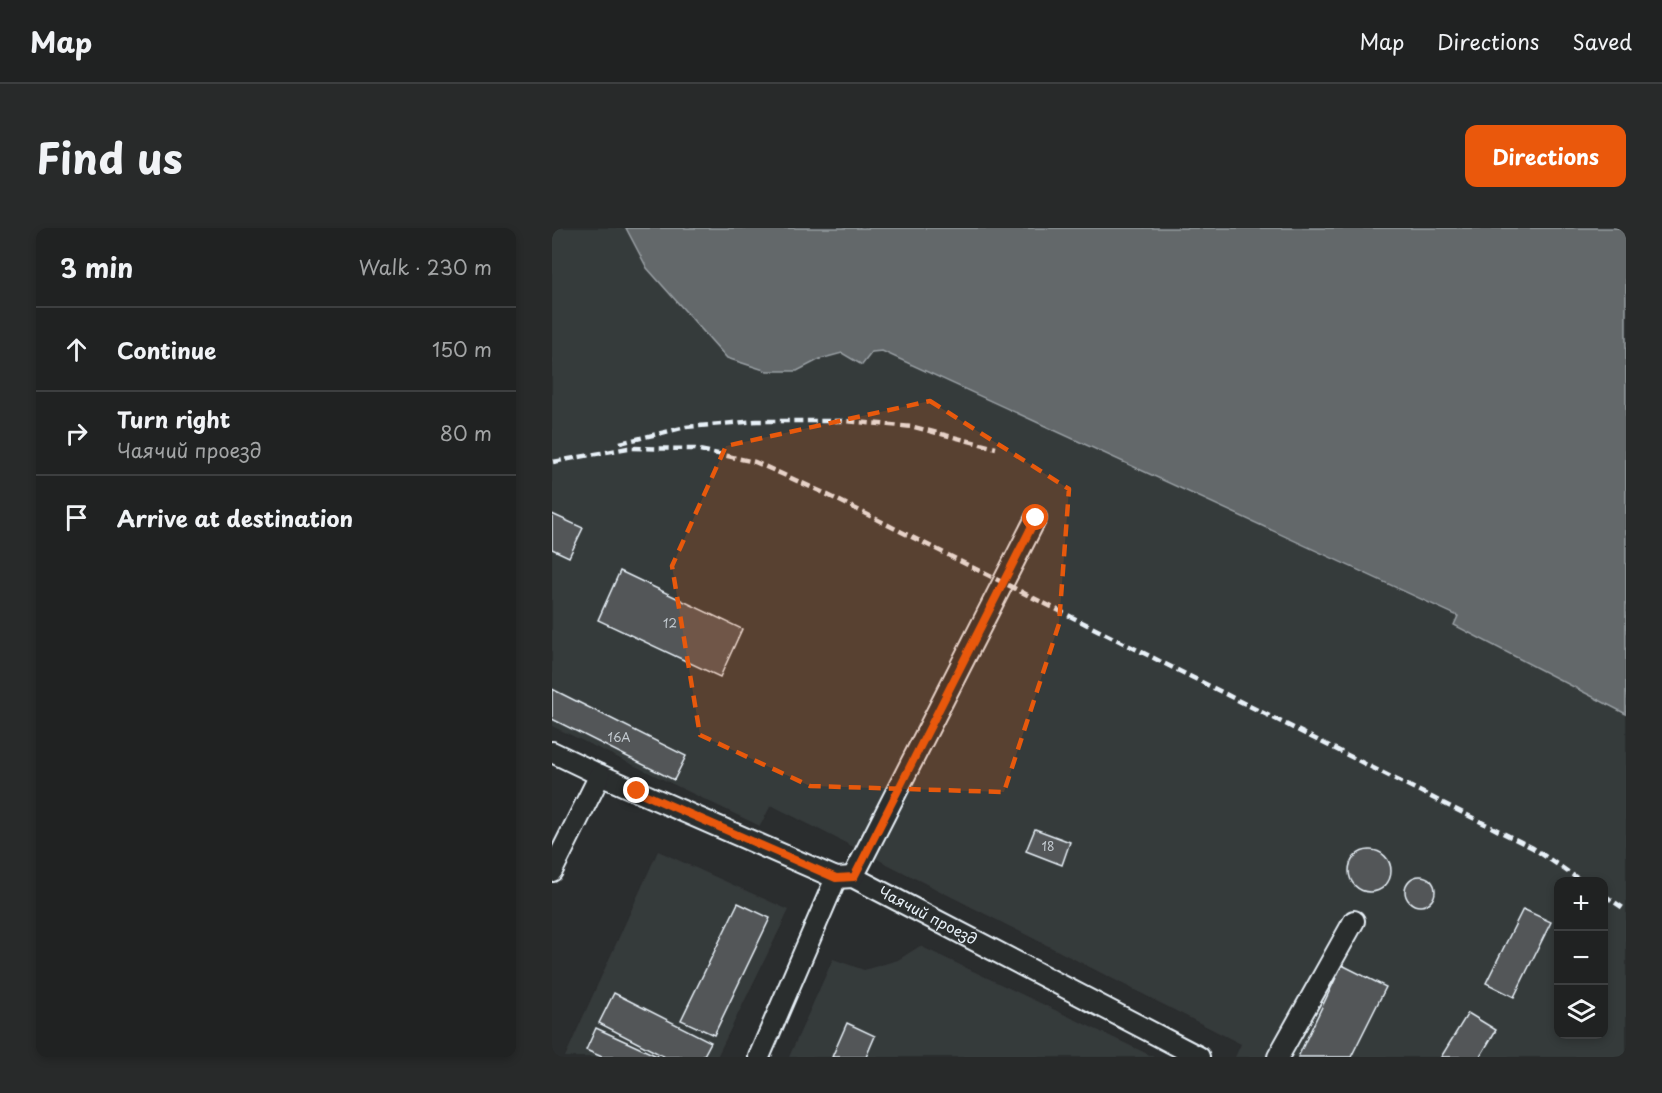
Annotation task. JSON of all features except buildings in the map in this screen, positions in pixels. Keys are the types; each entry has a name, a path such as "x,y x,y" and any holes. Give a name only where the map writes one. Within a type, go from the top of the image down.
{"street":[{"path":"759,1057 845,878 1036,518"},
{"name":"Чаячий проезд","path":"552,752 600,775 845,878 1198,1057"},
{"path":"552,871 600,775"},
{"path":"1278,1057 1354,921"}],"highlighted area":[{"path":"930,401 1069,489 1059,624 1004,792 810,786 700,735 672,566 726,446"}],"shaded area":[{"path":"552,228 626,228 647,268 767,371 796,371 820,359 842,353 882,351 1458,617 1455,625 1626,714 1626,1057 1235,1057 1241,1044 771,805 760,826 552,726"},
{"path":"626,228 1626,228 1626,714 1454,625 1458,616 882,351 872,352 862,365 842,353 820,359 797,371 767,371 727,358 647,268"},
{"path":"658,851 789,910 717,1057 565,1057"},
{"path":"920,946 1154,1057 789,1057 833,959 864,970 898,960"}],"railway":[{"path":"620,443 686,427 757,421 845,421 914,427 996,448"},
{"path":"553,462 628,448 695,449 755,462 822,492 1533,848 1576,877"},
{"path":"1608,898 1626,910"}],"route":[{"path":"637,791 836,878 854,877 1036,518"}]}
